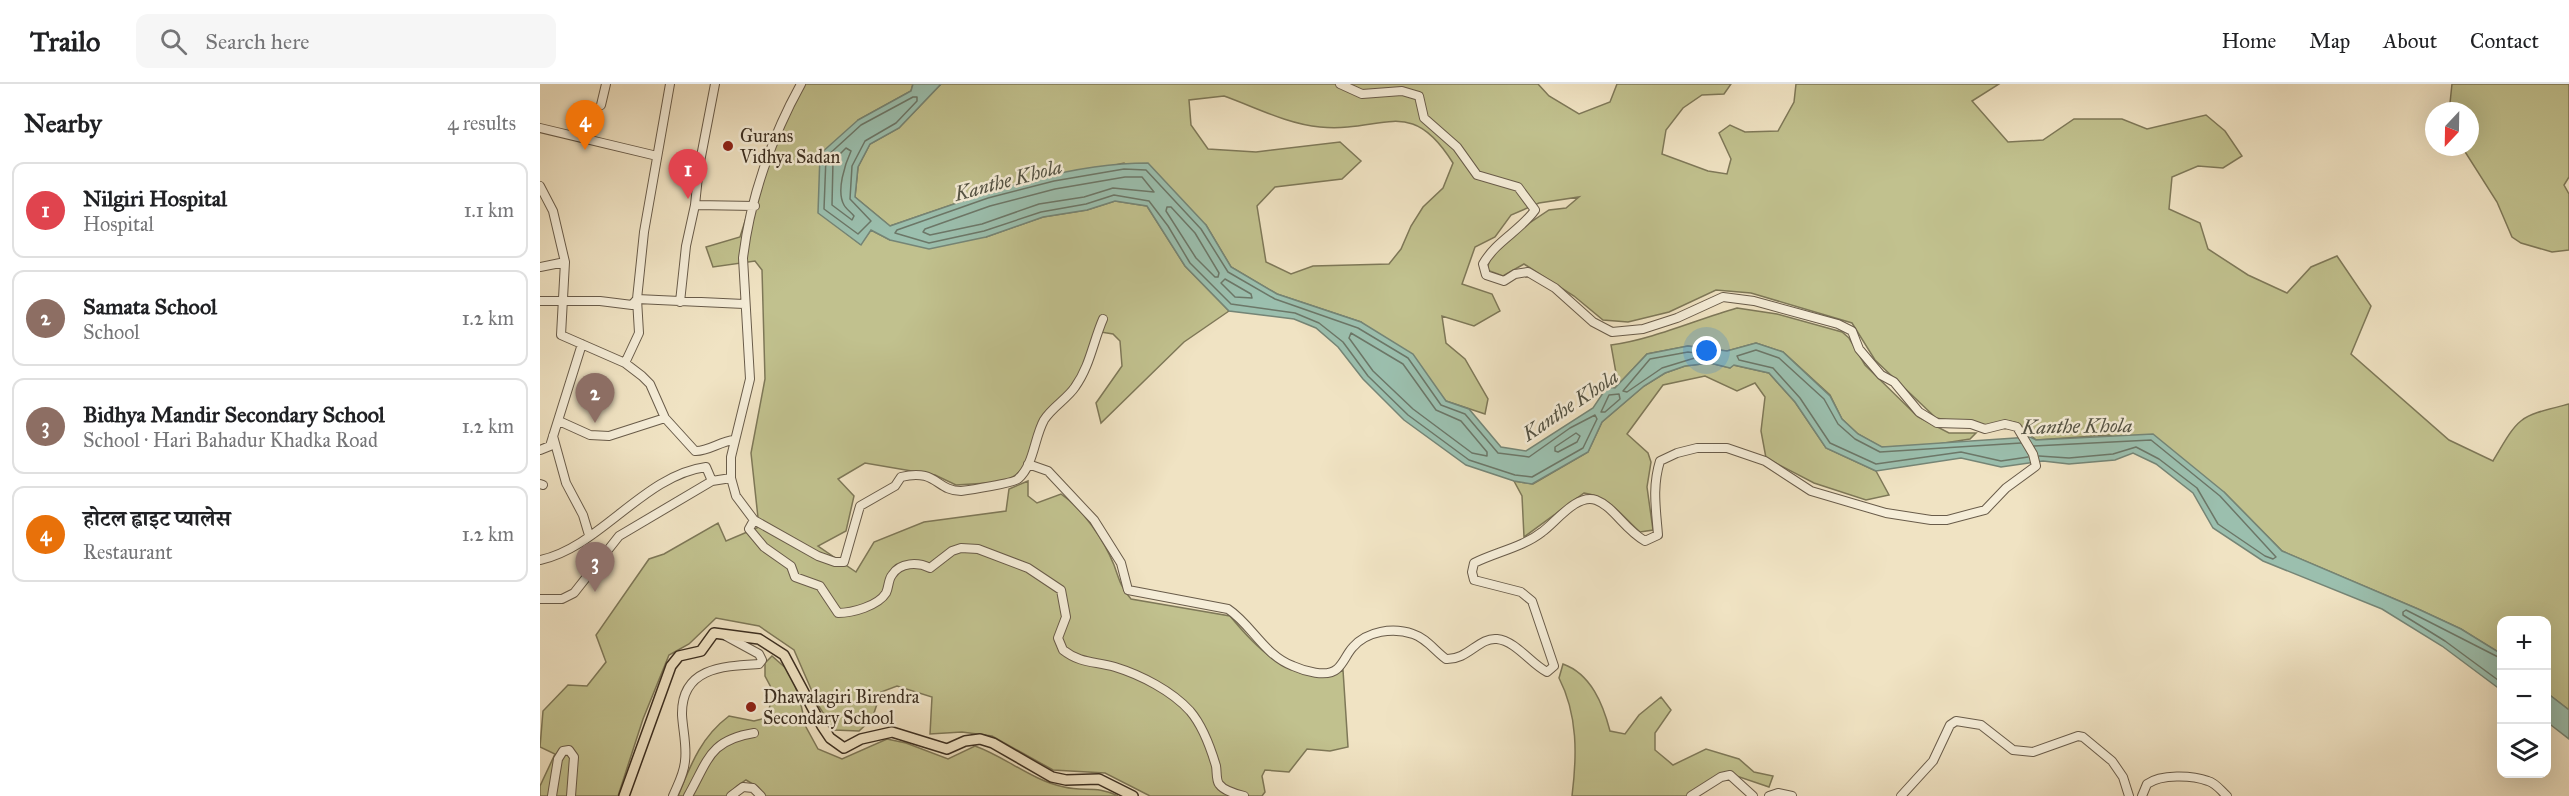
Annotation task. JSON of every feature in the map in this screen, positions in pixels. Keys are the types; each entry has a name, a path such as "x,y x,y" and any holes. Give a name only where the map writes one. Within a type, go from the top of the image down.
{"main road":[{"path":"624,796 671,666 679,656 701,651 714,633 759,639 784,655 822,726 830,738 844,748 861,739 892,732 947,748 965,741 980,739 993,743 1052,777 1066,780 1099,779 1133,796"}],"street":[{"path":"601,105 606,84"},
{"path":"625,363 639,333 637,299 644,232 670,84"},
{"path":"680,302 686,246 715,84"},
{"path":"801,84 765,162 743,258 746,280 744,304 747,320 749,390 734,441 731,478 736,496 754,520 818,556 835,562 844,562 860,506 895,486 901,477 925,474 953,490 961,491 982,486 1009,484 1019,479 1028,464 1043,422 1075,388 1087,368 1103,319"},
{"path":"1028,464 1048,471 1094,520 1121,563 1128,590 1228,609 1240,617 1257,641 1291,666 1316,673 1329,673 1337,669 1364,636 1381,632 1412,633 1446,659 1462,657 1487,640 1497,639 1510,645 1547,672 1554,666 1533,601 1521,592 1474,580 1472,572 1474,563 1527,542 1581,500 1593,498 1604,504 1631,533 1645,541 1653,539 1658,535 1654,490 1657,471 1660,461 1677,453 1712,446 1727,448 1765,461 1811,491 1886,513 1931,520 1947,520 1985,510 2006,488 2036,466 2033,454 2017,427 2005,424 1985,429 1971,424 1937,423 1919,412 1894,382 1881,375 1859,349 1852,331 1838,324 1754,301 1723,297 1677,318 1643,328 1612,332 1593,322 1555,288 1528,272 1515,274 1504,281 1486,275 1483,264 1491,250 1526,222 1534,210 1518,187 1477,175 1457,147 1424,118 1419,96 1402,91 1362,94 1340,84"},
{"path":"540,128 657,156"},
{"path":"540,186 553,212 565,262 565,302 561,335 625,363 650,384 665,418 695,451 700,452 724,441 734,441"},
{"path":"695,205 755,206"},
{"path":"540,267 565,262"},
{"path":"540,301 600,301 632,305 637,299"},
{"path":"637,299 744,304"},
{"path":"540,450 550,446 582,344"},
{"path":"558,421 590,435 609,436 665,418"},
{"path":"553,436 566,483 583,514 589,535"},
{"path":"540,560 557,554 609,523 644,494 692,470 706,467 712,481"},
{"path":"540,599 562,599 574,593 604,551 619,536 712,481 731,478"},
{"path":"754,520 749,529 764,547 792,566 795,578 820,586 838,613 854,610 880,598 885,593 893,573 902,567 913,563 930,568 952,551 962,548 978,549 1028,568 1061,590 1066,617 1058,638 1063,650 1088,663 1113,666 1177,698 1199,724 1215,766 1219,784 1226,790 1244,796"},
{"path":"609,523 619,536"},
{"path":"673,796 684,772 686,759 682,704 689,689 708,670 724,665 759,664 762,660 759,654 725,635"},
{"path":"1901,796 1933,761 1950,725 1956,721 1981,725 2013,750 2033,752 2078,736 2083,737 2112,761 2123,777 2129,796"},
{"path":"688,796 705,762 719,747 730,738 754,733"},
{"path":"552,796 558,759 563,750 569,750 574,758 571,796"},
{"path":"1691,796 1721,777 1730,775 1753,796"},
{"path":"2142,796 2147,784 2161,776 2210,782 2227,796"},
{"path":"731,796 743,787 753,788 760,796"},
{"path":"1769,796 1778,793 1792,796"}],"green space":[{"path":"797,84 913,84 911,91 858,120 847,234 860,244 871,230 890,240 986,237 1043,217 1087,210 1115,201 1147,206 1185,266 1229,311 1184,342 1101,423 1096,403 1122,366 1120,341 1113,334 1101,332 1090,361 1044,422 1033,457 1016,475 1004,482 956,485 935,475 865,463 838,479 854,496 846,531 818,546 856,572 874,542 924,522 1006,511 1009,489 1028,481 1028,496 1037,503 1061,494 1085,516 1105,545 1123,587 1131,599 1230,616 1265,653 1294,670 1309,675 1326,675 1343,670 1348,747 1330,751 1307,749 1289,772 1265,770 1262,776 1265,792 1262,796 1150,796 1105,773 1053,770 992,736 962,732 930,734 932,697 897,686 881,692 872,719 859,731 834,730 818,705 794,650 759,626 716,618 689,644 669,655 643,719 618,796 540,796 540,786 555,754 540,747 543,711 568,685 587,686 606,662 596,635 649,559 664,554 718,523 726,541 759,527 751,453 765,379 762,270 755,261 713,267 706,247 740,237 764,161"},
{"path":"941,84 1538,84 1549,96 1579,114 1610,102 1617,84 1731,84 1724,94 1702,95 1683,108 1666,130 1662,154 1708,171 1727,174 1731,159 1719,133 1730,125 1745,132 1778,131 1794,102 1796,84 1999,84 1972,101 2008,142 2043,140 2074,119 2122,119 2147,129 2206,115 2225,131 2242,156 2223,168 2198,166 2172,177 2169,209 2200,223 2208,249 2248,275 2287,293 2311,267 2337,256 2371,306 2351,354 2449,440 2493,461 2515,426 2522,420 2539,412 2569,404 2569,710 2551,696 2551,616 2497,616 2497,652 2461,629 2282,551 2224,492 2109,435 2036,440 2018,423 2009,421 1984,426 1936,418 1875,360 1852,323 1751,293 1716,290 1669,312 1628,322 1603,320 1574,296 1524,264 1503,276 1487,270 1490,258 1522,228 1549,210 1566,208 1579,197 1539,203 1511,215 1495,237 1475,247 1462,284 1492,294 1500,311 1474,326 1442,316 1446,343 1465,359 1488,399 1485,414 1446,401 1429,381 1361,322 1277,294 1231,267 1206,225 1124,163 986,193 890,226 855,197 858,167 870,144 899,128","holes":["1224,96 1283,119 1320,127 1394,121 1409,123 1423,129 1438,142 1453,163 1443,188 1423,207 1411,226 1401,249 1389,264 1313,266 1291,274 1266,262 1257,206 1275,187 1342,179 1361,161 1340,142 1256,152 1208,149 1191,125 1189,100"]},
{"path":"2452,84 2569,84 2569,177 2564,185 2569,194 2569,250 2552,252 2521,243 2512,237 2497,202 2468,156 2479,156 2479,102 2450,102"},
{"path":"1737,308 1777,314 1842,332 1849,338 1865,365 1918,417 1949,433 1976,433 1970,439 1925,446 1881,447 1858,434 1842,419 1830,395 1783,352 1756,343 1727,351 1688,346 1647,354 1615,388 1607,387 1616,373 1611,345 1659,334"},
{"path":"1710,363 1730,368 1733,365 1769,373 1795,402 1826,448 1876,471 1889,495 1866,500 1814,483 1766,458 1761,431 1765,397 1755,383 1737,391 1705,376 1663,385 1627,434 1648,453 1651,462 1647,487 1653,530 1640,532 1608,502 1584,493 1524,537 1522,496 1514,481 1533,484 1588,452 1602,422 1644,386 1665,373 1685,366"},
{"path":"772,656 789,671 799,696 806,727 818,749 842,759 887,739 906,743 948,759 975,746 1052,784 1104,791 1118,796 765,796 758,787 746,780 728,796 678,796 698,752 719,724 729,716 754,721 766,718 774,693 765,676 765,663"},
{"path":"1563,664 1588,682 1604,711 1610,731 1625,734 1639,715 1661,697 1671,710 1655,733 1655,750 1673,765 1706,749 1739,759 1754,772 1773,776 1769,787 1725,772 1687,796 1572,796 1575,766 1573,721 1559,678"}],"water":[{"path":"913,84 941,84 899,128 870,144 858,167 855,197 890,226 985,194 1049,176 1082,169 1148,163 1206,225 1231,267 1277,294 1361,322 1413,354 1446,401 1469,409 1501,447 1526,451 1593,408 1607,387 1615,388 1647,354 1688,346 1727,351 1756,343 1783,352 1830,396 1842,419 1858,434 1882,447 2030,437 2036,440 2153,434 2224,492 2282,551 2461,629 2497,651 2497,687 2442,646 2382,609 2263,561 2213,528 2193,493 2156,464 2133,453 2115,460 2069,464 2043,461 2001,467 1961,458 1876,471 1826,448 1795,402 1769,373 1734,365 1730,368 1710,363 1685,366 1665,373 1644,386 1602,422 1588,452 1532,484 1514,481 1466,465 1404,420 1363,379 1338,347 1316,328 1294,319 1229,311 1185,266 1147,206 1115,201 1087,210 1043,217 986,237 929,249 890,240 871,230 861,245 818,213 820,154 858,120 911,91"},
{"path":"2551,696 2569,710 2569,739 2551,725"}],"place":[{"name":"Gurans Vidhya Sadan","path":"728,146"},
{"name":"होटल ह्वाइट प्यालेस","path":"585,150"},
{"name":"Nilgiri Hospital","path":"688,199"},
{"name":"Samata School","path":"595,423"},
{"name":"Bidhya Mandir Secondary School","path":"595,592"},
{"name":"Dhawalagiri Birendra Secondary School","path":"751,707"}],"water label":[{"name":"Kanthe Khola","path":"1008,180"},
{"name":"Kanthe Khola","path":"1570,405"},
{"name":"Kanthe Khola","path":"2077,426"}]}
